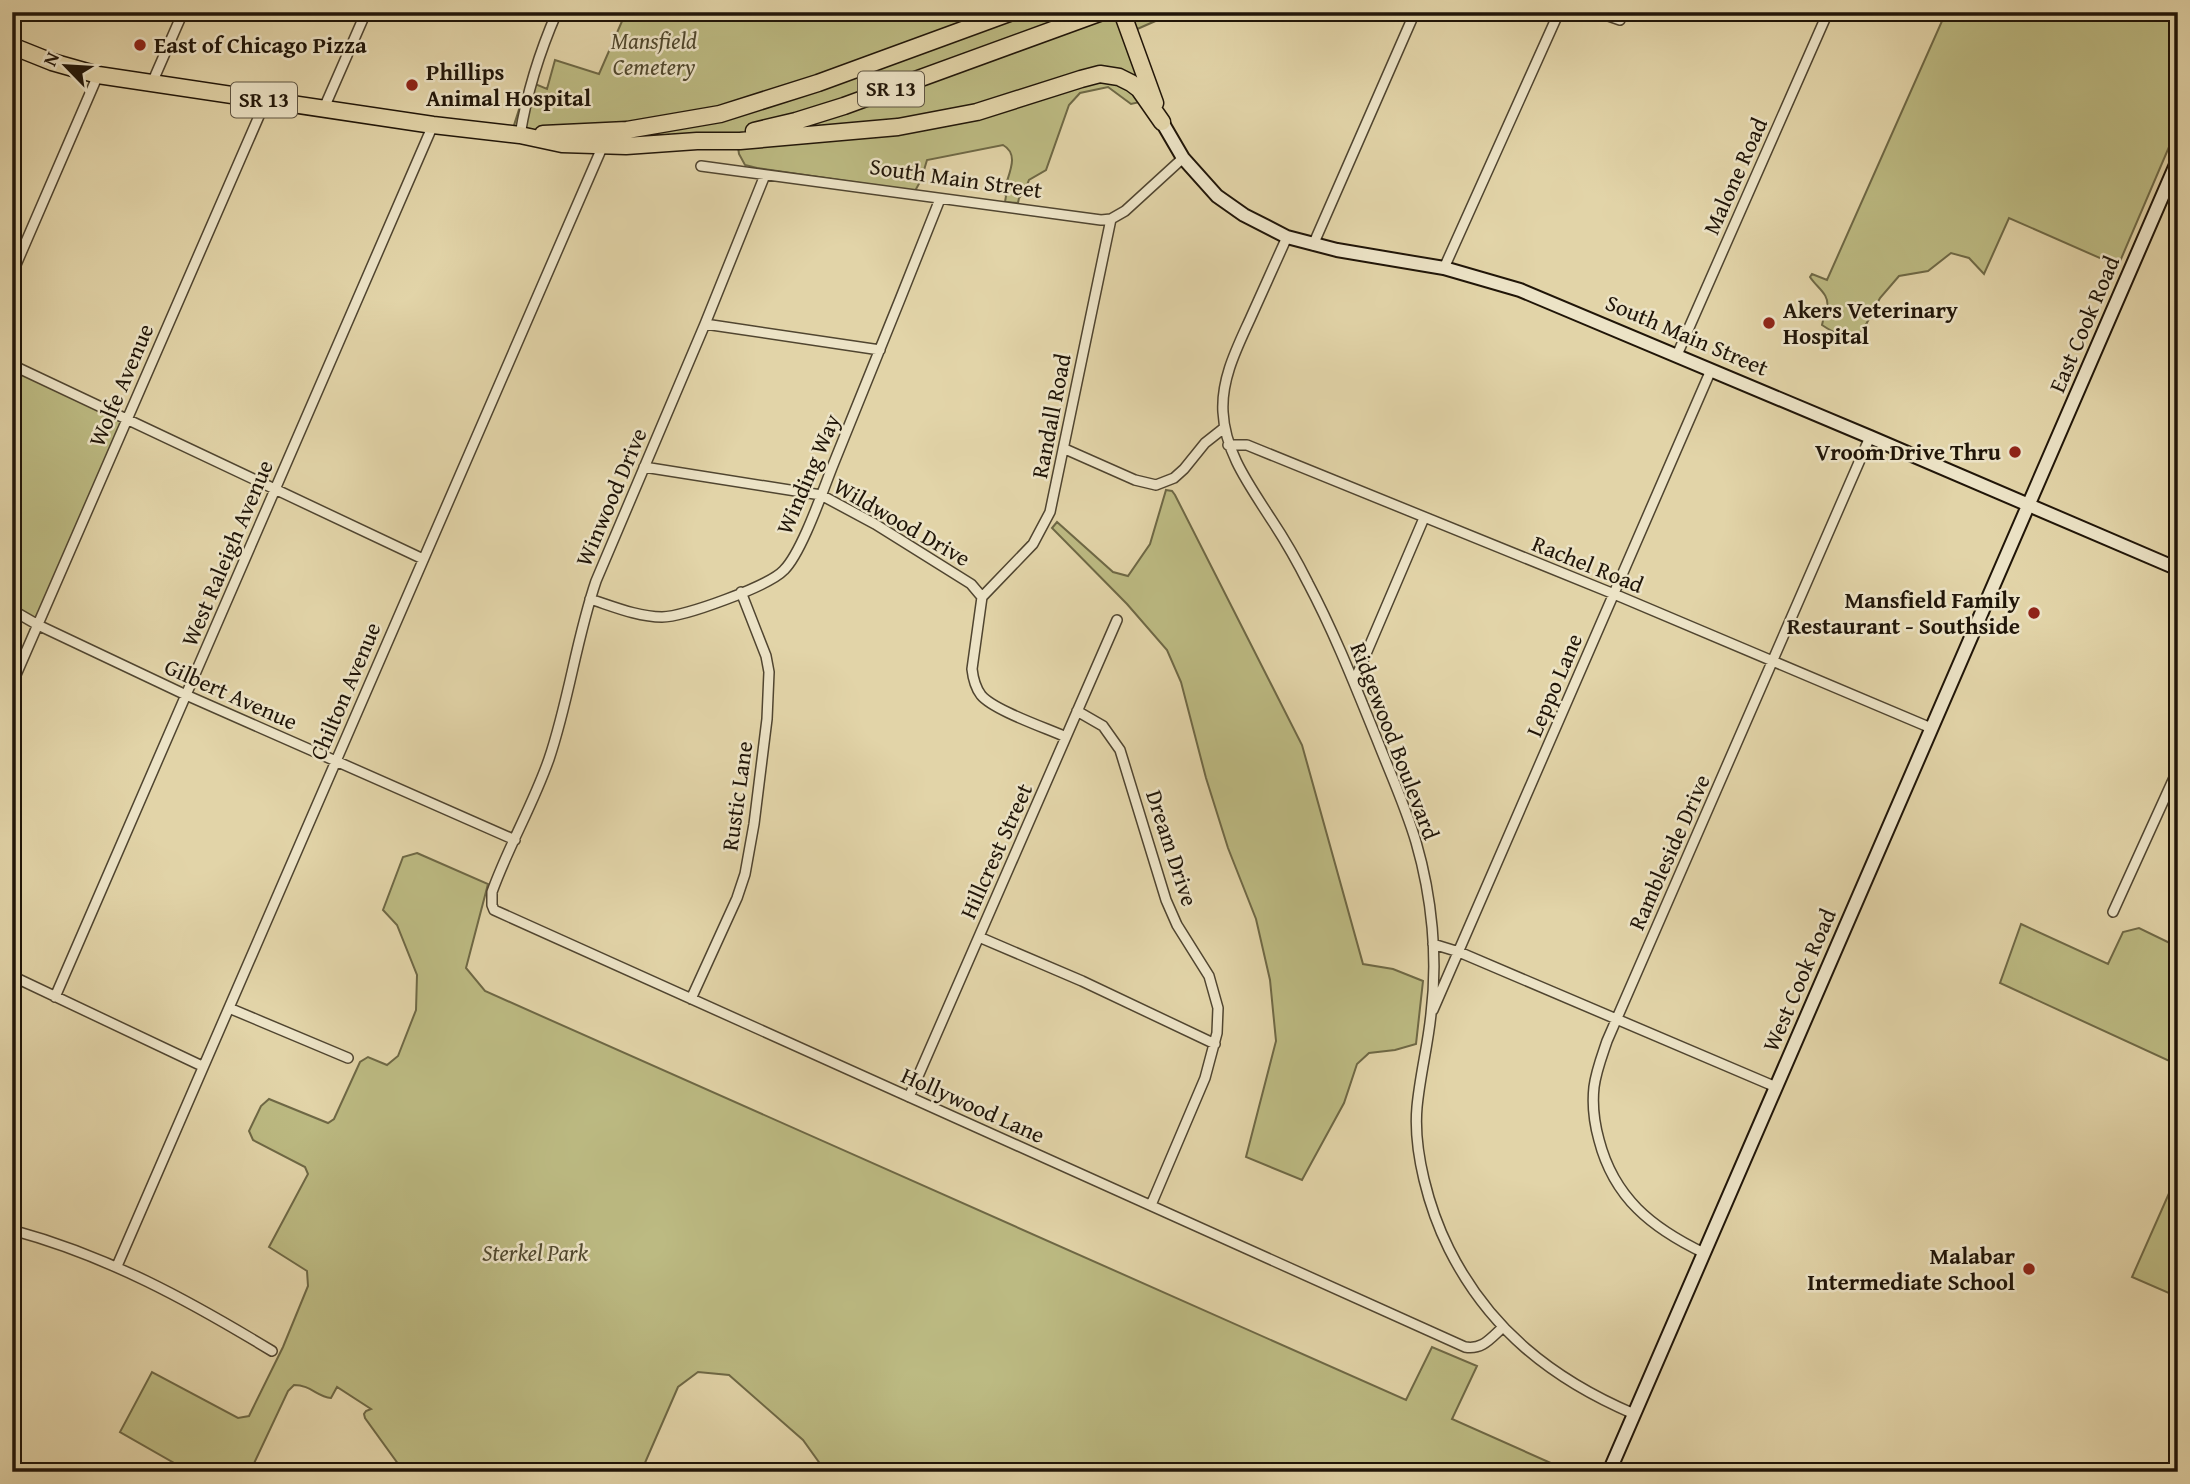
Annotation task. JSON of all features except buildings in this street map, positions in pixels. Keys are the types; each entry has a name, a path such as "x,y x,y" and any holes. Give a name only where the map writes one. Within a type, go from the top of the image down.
{"highway":[{"name":"SR 13","path":"12,46 52,62 98,75 433,125 520,135 562,144 605,138 720,114 818,83 1012,12"},
{"name":"SR 13","path":"605,138 651,145 697,141 768,128 822,113 1102,12"},
{"path":"1122,12 1162,122"},
{"path":"697,141 748,140 871,130 929,122 1004,105 1100,75 1110,75 1139,89 1162,122"}],"main road":[{"name":"South Main Street","path":"1162,122 1183,158 1224,201 1261,225 1287,237 1313,245 1444,268 1520,290 2178,569"},
{"name":"East Cook Road","path":"2027,505 2178,160"},
{"name":"West Cook Road","path":"1609,1472 2027,505"}],"street":[{"path":"152,83 183,12"},
{"path":"324,108 366,12"},
{"path":"520,135 534,69 557,12"},
{"path":"1313,245 1415,12"},
{"path":"1444,268 1559,12"},
{"path":"1597,12 1620,20"},
{"name":"Malone Road","path":"1677,355 1828,12"},
{"path":"12,274 98,75"},
{"name":"Wolfe Avenue","path":"12,684 266,100"},
{"name":"West Raleigh Avenue","path":"55,997 433,125"},
{"name":"Chilton Avenue","path":"117,1266 605,138"},
{"path":"1111,219 1125,211 1183,158"},
{"name":"South Main Street","path":"701,166 1101,220 1111,219"},
{"name":"Winwood Drive","path":"515,840 537,792 559,726 576,646 590,599 765,175"},
{"name":"Winding Way","path":"590,599 630,612 659,617 687,613 774,578 784,570 798,547 821,495 940,199"},
{"name":"Randall Road","path":"982,597 1025,553 1051,512 1111,219"},
{"name":"Ridgewood Boulevard","path":"1287,237 1227,374 1222,409 1224,428 1236,463 1310,586 1354,682 1417,845 1433,944 1431,1015 1422,1063 1416,1124 1421,1163 1434,1210 1448,1248 1468,1283 1502,1328 1557,1372 1616,1407 1634,1414"},
{"path":"705,324 880,349"},
{"path":"12,365 423,558"},
{"name":"Leppo Lane","path":"1431,1015 1711,370"},
{"path":"1065,449 1135,480 1156,485 1174,478 1205,443 1224,428"},
{"name":"Rambleside Drive","path":"1704,1253 1642,1214 1622,1192 1604,1157 1593,1114 1594,1084 1617,1018 1870,437"},
{"name":"Rachel Road","path":"1228,445 1247,445 1614,594 1931,728"},
{"name":"Wildwood Drive","path":"644,467 821,495 875,524 971,584 982,597 973,657 976,687 988,702 1066,737"},
{"path":"1354,682 1424,518"},
{"name":"Rustic Lane","path":"691,999 737,898 745,874 765,732 769,672 766,656 741,592"},
{"name":"Gilbert Avenue","path":"12,610 186,695 515,840"},
{"name":"Hillcrest Street","path":"909,1097 1117,620"},
{"name":"Dream Drive","path":"1077,711 1103,726 1124,758 1166,900 1177,925 1212,985 1218,1008 1219,1023 1205,1078 1151,1205"},
{"path":"2113,912 2178,769"},
{"name":"Hollywood Lane","path":"515,840 492,892 492,905 495,909 1465,1347 1482,1346 1502,1328"},
{"path":"979,937 1082,981 1214,1044"},
{"path":"1433,944 1459,952 1776,1087"},
{"path":"12,976 202,1066"},
{"path":"229,1008 348,1058"},
{"path":"12,1230 117,1266 201,1308 272,1351"}],"green space":[{"name":"Mansfield Cemetery","path":"626,12 1176,12 1135,30 1140,102 1131,104 1108,87 1080,93 1069,105 1046,170 1029,180 1018,203 1005,202 1004,192 1012,160 1008,149 1003,145 927,160 915,191 757,168 745,165 738,147 509,141 528,81 547,89 555,60 599,74"},
{"path":"1946,12 2178,12 2178,126 2118,266 2009,218 1984,274 1969,258 1951,253 1928,271 1899,276 1880,298 1862,332 1837,333 1822,325 1827,299 1810,277 1812,274 1827,280"},
{"path":"12,365 127,421 38,625 12,610"},
{"path":"1166,490 1175,495 1302,745 1363,964 1393,969 1423,981 1416,1044 1369,1053 1357,1064 1344,1103 1302,1180 1246,1157 1276,1041 1270,980 1256,919 1228,848 1181,682 1167,650 1127,604 1052,528 1057,522 1113,572 1128,576 1150,544"},
{"name":"Sterkel Park","path":"417,853 488,884 466,968 485,991 1406,1400 1432,1347 1477,1366 1452,1419 1571,1472 826,1472 803,1440 729,1375 698,1372 678,1387 641,1472 404,1472 365,1418 366,1411 371,1409 337,1387 331,1398 294,1385 288,1391 250,1472 190,1472 120,1432 152,1372 238,1418 249,1416 283,1347 308,1286 307,1271 269,1247 308,1174 305,1167 253,1140 249,1131 261,1106 269,1099 328,1123 334,1119 360,1062 368,1057 387,1065 398,1056 416,1010 417,975 397,925 383,910 403,857"},
{"path":"2021,924 2108,964 2123,932 2139,928 2178,947 2178,1065 2000,983"},
{"path":"2178,1173 2178,1297 2132,1277"}],"place":[{"name":"East of Chicago Pizza","path":"140,45"},
{"name":"Phillips Animal Hospital","path":"412,85"},
{"name":"Akers Veterinary Hospital","path":"1769,323"},
{"name":"Vroom Drive Thru","path":"2015,452"},
{"name":"Mansfield Family Restaurant - Southside","path":"2034,613"},
{"name":"Malabar Intermediate School","path":"2029,1269"}]}
